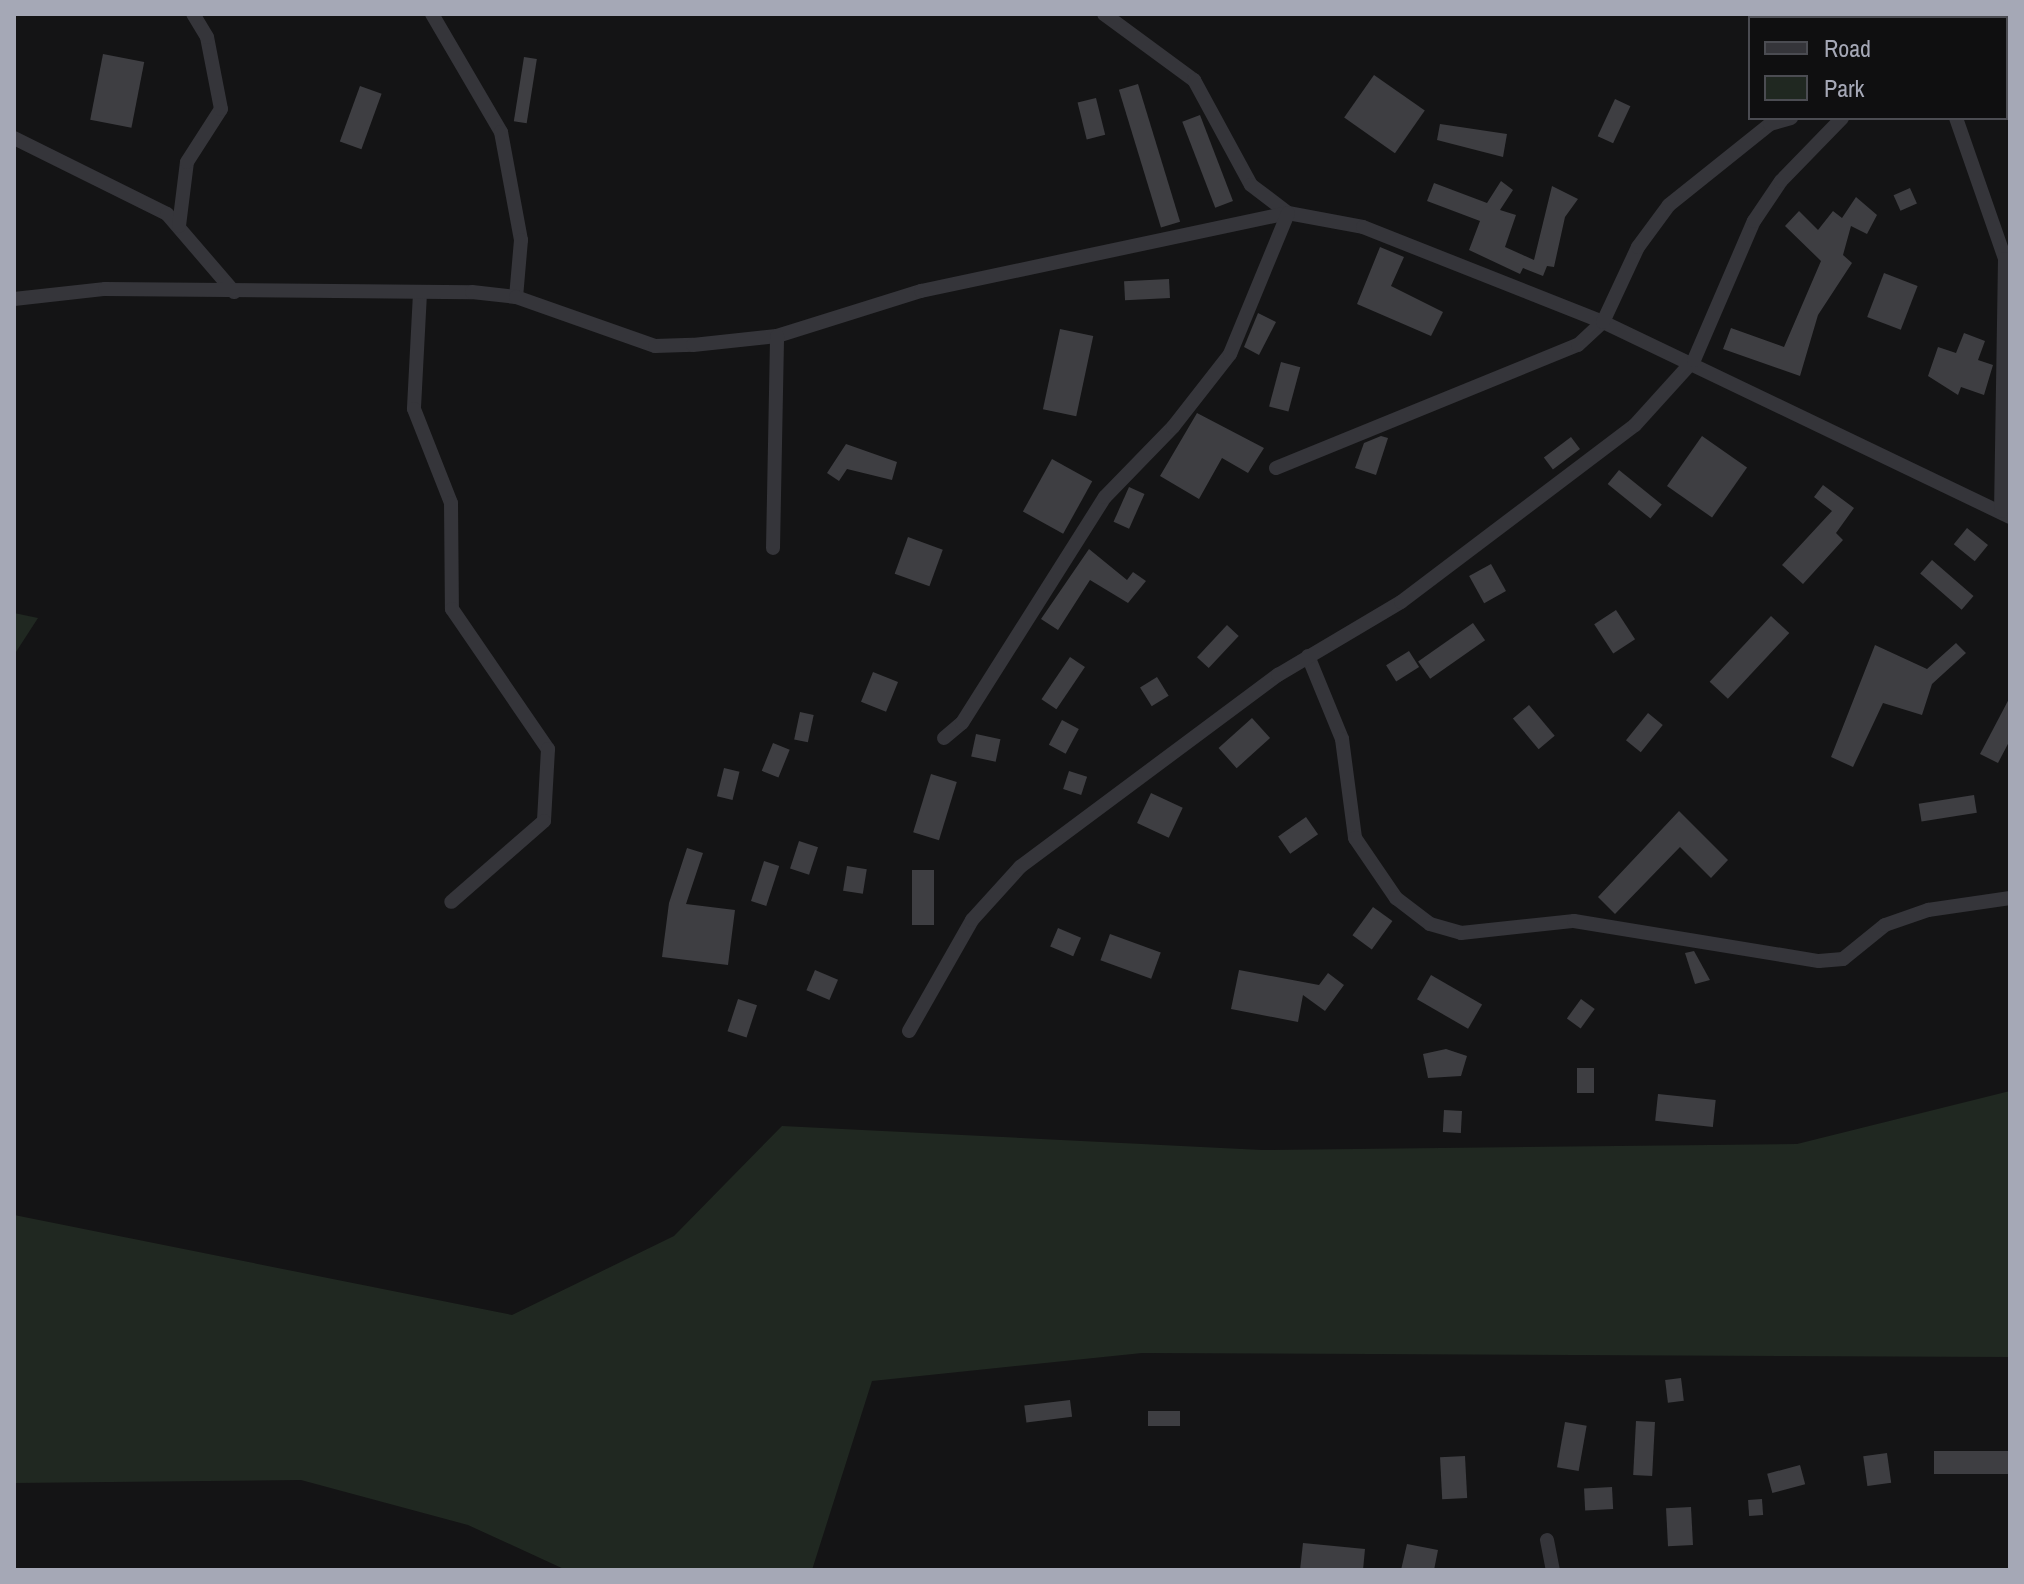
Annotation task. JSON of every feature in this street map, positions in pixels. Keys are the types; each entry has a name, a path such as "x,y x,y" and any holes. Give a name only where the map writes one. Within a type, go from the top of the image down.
{"street":[{"path":"179,226 187,162 221,109 207,37 193,14"},
{"path":"432,14 501,132 521,240 516,297"},
{"path":"1104,14 1185,71 1210,101 1251,185 1288,213"},
{"path":"1276,468 1549,360 1603,322 1638,247 1669,205 1759,132 1786,120"},
{"path":"909,1031 972,920 1020,867 1308,656 1401,602 1635,425 1694,360 1754,221 1817,138 1840,120"},
{"path":"14,299 105,289 516,297 655,346 777,336 921,291 1288,213 1363,227 1694,360 2005,514 2005,259 1957,120"},
{"path":"14,138 179,226 234,292"},
{"path":"944,738 962,723 1105,497 1173,427 1230,354 1288,213"},
{"path":"420,293 414,409 451,503 452,609 548,749 544,821 451,902"},
{"path":"773,548 777,336"},
{"path":"1308,656 1342,739 1355,838 1396,898 1430,924 1461,933 1574,921 1819,961 1843,959 1885,925 1928,910 2010,898"},
{"path":"1547,1540 1553,1570"}],"green space":[{"path":"14,613 38,618 14,655"},
{"path":"2010,1091 2010,1357 1142,1353 872,1381 812,1570 566,1570 468,1525 301,1480 14,1483 14,1215 512,1315 674,1236 782,1126 1262,1150 1797,1144"}],"building":[{"path":"103,54 144,62 131,128 90,120"},
{"path":"524,57 537,59 527,123 514,121"},
{"path":"1374,75 1425,111 1395,153 1344,118"},
{"path":"1138,84 1180,222 1161,228 1119,90"},
{"path":"360,86 382,94 361,149 340,141"},
{"path":"1096,98 1105,135 1087,139 1078,103"},
{"path":"1615,99 1630,106 1613,143 1598,136"},
{"path":"1200,115 1233,201 1215,208 1182,122"},
{"path":"1440,124 1507,134 1503,157 1437,140"},
{"path":"1501,181 1513,190 1500,210 1516,215 1505,247 1534,260 1552,186 1578,199 1565,217 1554,267 1547,266 1543,276 1523,268 1520,274 1469,250 1480,221 1427,201 1434,183 1487,203"},
{"path":"1910,188 1917,204 1900,211 1894,195"},
{"path":"1856,197 1877,215 1867,234 1851,226 1843,255 1852,263 1818,315 1800,376 1723,349 1731,328 1784,347 1821,261 1785,226 1799,211 1818,230 1833,211 1842,218"},
{"path":"1380,247 1404,257 1391,286 1443,312 1431,336 1357,304"},
{"path":"1884,273 1918,286 1901,330 1867,317"},
{"path":"1169,279 1170,298 1125,300 1124,281"},
{"path":"1258,313 1276,322 1259,355 1244,347"},
{"path":"1060,329 1093,336 1076,416 1043,409"},
{"path":"1964,333 1985,341 1978,360 1993,365 1984,395 1961,387 1958,395 1928,376 1938,347 1956,353"},
{"path":"1281,362 1300,367 1288,412 1269,406"},
{"path":"1197,413 1264,448 1248,473 1222,458 1199,499 1160,476"},
{"path":"1381,436 1388,438 1376,475 1355,468 1364,443"},
{"path":"1702,436 1747,468 1712,518 1667,486"},
{"path":"1571,437 1580,449 1553,469 1544,457"},
{"path":"846,444 897,462 892,480 847,469 839,481 827,473"},
{"path":"1052,459 1092,481 1063,534 1023,511"},
{"path":"1619,470 1662,505 1650,519 1608,484"},
{"path":"1823,485 1854,508 1836,533 1843,540 1803,584 1782,565 1832,511 1814,497"},
{"path":"1129,487 1145,494 1129,529 1114,522"},
{"path":"1967,528 1988,545 1975,561 1954,544"},
{"path":"908,537 943,550 929,586 895,574"},
{"path":"1089,549 1127,580 1133,572 1146,581 1128,603 1090,580 1058,630 1041,619"},
{"path":"1932,560 1974,596 1962,610 1920,574"},
{"path":"1491,564 1506,591 1484,603 1469,576"},
{"path":"1616,610 1635,639 1613,654 1594,624"},
{"path":"1771,616 1789,633 1728,699 1710,682"},
{"path":"1473,623 1485,640 1430,679 1418,661"},
{"path":"1227,625 1239,636 1209,668 1197,657"},
{"path":"1956,643 1966,653 1932,684 1922,715 1883,703 1853,767 1831,757 1875,645 1927,669"},
{"path":"1409,651 1419,667 1396,681 1386,665"},
{"path":"1070,657 1085,667 1056,709 1041,699"},
{"path":"873,672 898,682 886,712 861,702"},
{"path":"1157,677 1169,696 1152,706 1140,688"},
{"path":"2010,697 2010,740 1998,763 1980,754"},
{"path":"1529,705 1555,736 1539,749 1513,718"},
{"path":"800,712 814,715 808,742 794,739"},
{"path":"1648,713 1663,725 1641,752 1626,740"},
{"path":"1252,718 1270,738 1237,768 1219,748"},
{"path":"1062,720 1079,729 1066,754 1049,745"},
{"path":"976,734 1000,739 996,762 971,756"},
{"path":"773,743 790,750 778,778 762,771"},
{"path":"724,768 740,772 733,800 717,796"},
{"path":"1069,771 1087,777 1081,795 1063,789"},
{"path":"931,774 957,782 939,840 913,832"},
{"path":"1151,793 1183,808 1169,838 1137,823"},
{"path":"1974,795 1977,813 1922,822 1919,804"},
{"path":"1679,811 1728,860 1711,878 1680,847 1615,914 1598,897"},
{"path":"1306,817 1318,834 1290,854 1278,837"},
{"path":"799,841 818,847 809,875 790,869"},
{"path":"687,848 703,853 686,904 735,910 728,965 662,957 669,903"},
{"path":"764,861 779,866 766,906 751,901"},
{"path":"847,866 867,869 863,894 843,891"},
{"path":"912,870 934,870 934,925 912,925"},
{"path":"1373,907 1392,921 1372,949 1352,935"},
{"path":"1058,928 1081,938 1073,956 1050,946"},
{"path":"1110,934 1161,952 1151,979 1100,960"},
{"path":"1694,951 1710,980 1695,984 1685,953"},
{"path":"815,970 838,980 829,1000 806,990"},
{"path":"1239,970 1319,985 1328,973 1344,985 1325,1011 1303,995 1298,1022 1231,1009"},
{"path":"1431,975 1482,1005 1468,1029 1417,999"},
{"path":"738,999 757,1005 747,1038 727,1031"},
{"path":"1581,999 1595,1009 1581,1028 1567,1018"},
{"path":"1446,1049 1467,1056 1461,1076 1428,1078 1423,1054"},
{"path":"1577,1068 1594,1068 1594,1093 1577,1093"},
{"path":"1658,1094 1716,1100 1713,1127 1655,1121"},
{"path":"1444,1110 1462,1111 1461,1133 1443,1132"},
{"path":"1681,1378 1684,1401 1668,1403 1665,1380"},
{"path":"1070,1400 1072,1417 1026,1422 1024,1406"},
{"path":"1148,1411 1180,1411 1180,1426 1148,1426"},
{"path":"1636,1421 1655,1422 1652,1476 1633,1475"},
{"path":"1565,1422 1587,1426 1579,1471 1557,1467"},
{"path":"1934,1451 2010,1451 2010,1474 1934,1474"},
{"path":"1887,1453 1891,1483 1867,1486 1863,1456"},
{"path":"1465,1456 1467,1498 1442,1499 1440,1457"},
{"path":"1800,1465 1805,1484 1772,1493 1767,1474"},
{"path":"1612,1487 1613,1509 1585,1510 1584,1488"},
{"path":"1762,1499 1763,1515 1749,1516 1748,1500"},
{"path":"1691,1507 1693,1545 1668,1546 1666,1508"},
{"path":"1303,1543 1365,1549 1363,1570 1300,1570"},
{"path":"1407,1544 1438,1550 1434,1570 1401,1570"}]}
